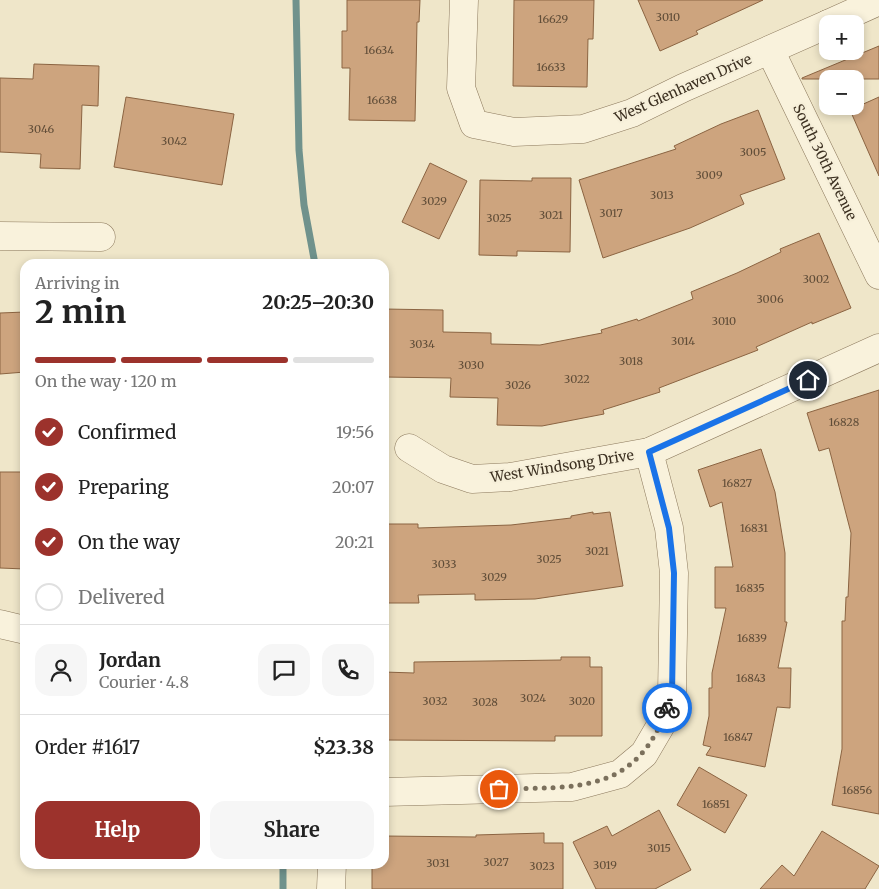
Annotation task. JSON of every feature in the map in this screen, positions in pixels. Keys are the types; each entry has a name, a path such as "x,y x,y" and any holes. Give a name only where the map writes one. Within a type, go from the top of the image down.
{"street":[{"name":"West Glenhaven Drive","path":"464,0 460,88 474,124 514,132 583,129 632,113 819,28"},
{"name":"West Glenhaven Drive","path":"848,15 879,1"},
{"name":"South 30th Avenue","path":"770,50 879,275"},
{"path":"0,236 101,237"},
{"name":"West Windsong Drive","path":"409,448 443,469 472,479 510,477 649,452 879,348"},
{"path":"389,792 572,787 620,774 644,754 661,725 672,694 674,573 669,528 649,452"},
{"path":"0,624 20,629"},
{"path":"332,869 332,889"}],"building":[{"path":"347,0 420,0 419,22 417,22 415,121 349,120 350,68 342,68 342,31 347,31"},
{"path":"514,0 594,0 593,39 588,39 587,87 513,86"},
{"path":"638,0 763,0 696,31 698,34 660,51"},
{"path":"879,46 879,79 864,79 864,70 821,70 845,60 864,60 864,52"},
{"path":"34,64 99,66 98,106 82,105 80,169 40,168 41,154 0,152 0,78 33,79"},
{"path":"819,71 819,79 802,78"},
{"path":"126,97 234,114 222,185 114,167"},
{"path":"879,97 879,176 852,115 864,115 864,104"},
{"path":"758,110 785,179 740,195 744,204 690,228 603,258 579,180 676,149 674,146 721,124"},
{"path":"430,163 467,181 439,239 402,222"},
{"path":"532,178 571,178 570,252 517,251 517,256 479,255 480,180 532,181"},
{"path":"819,233 851,308 812,324 812,322 756,347 758,350 659,388 660,392 603,410 604,414 542,426 497,425 498,398 450,397 451,378 389,377 389,309 443,310 443,332 491,333 491,344 540,345 602,333 601,330 637,319 638,321 693,299 691,292 781,252 780,249"},
{"path":"20,312 20,372 0,374 0,313"},
{"path":"879,390 879,814 832,805 842,749 842,621 845,621 846,597 848,597 851,533 829,448 819,451 807,413"},
{"path":"761,449 775,492 785,553 785,622 787,622 778,668 791,668 790,708 777,707 765,767 706,755 711,747 703,745 709,716 709,688 712,688 712,673 726,608 715,608 715,567 733,567 722,502 710,507 698,470"},
{"path":"0,472 20,472 20,569 0,568"},
{"path":"593,512 593,514 610,512 623,586 535,599 475,600 475,594 418,595 419,603 389,603 389,524 418,524 418,528 511,525 571,518 571,516"},
{"path":"561,657 590,657 590,667 602,667 602,736 555,736 555,741 389,740 389,672 414,673 414,662 561,660"},
{"path":"699,767 747,795 725,833 677,805"},
{"path":"659,810 691,870 655,889 596,889 573,842 607,826 612,836"},
{"path":"822,831 879,866 865,889 760,889 782,865 794,876"},
{"path":"544,833 544,843 563,843 563,889 372,889 372,869 389,869 389,836 476,837 476,835"}],"waterway":[{"path":"296,0 299,150 304,205 314,259"},
{"path":"283,869 283,889"}],"way so far":[{"path":"499,789 572,787 620,774 644,754 661,725 667,708"}],"route":[{"path":"667,708 672,694 674,573 669,528 649,452 808,380"}]}
